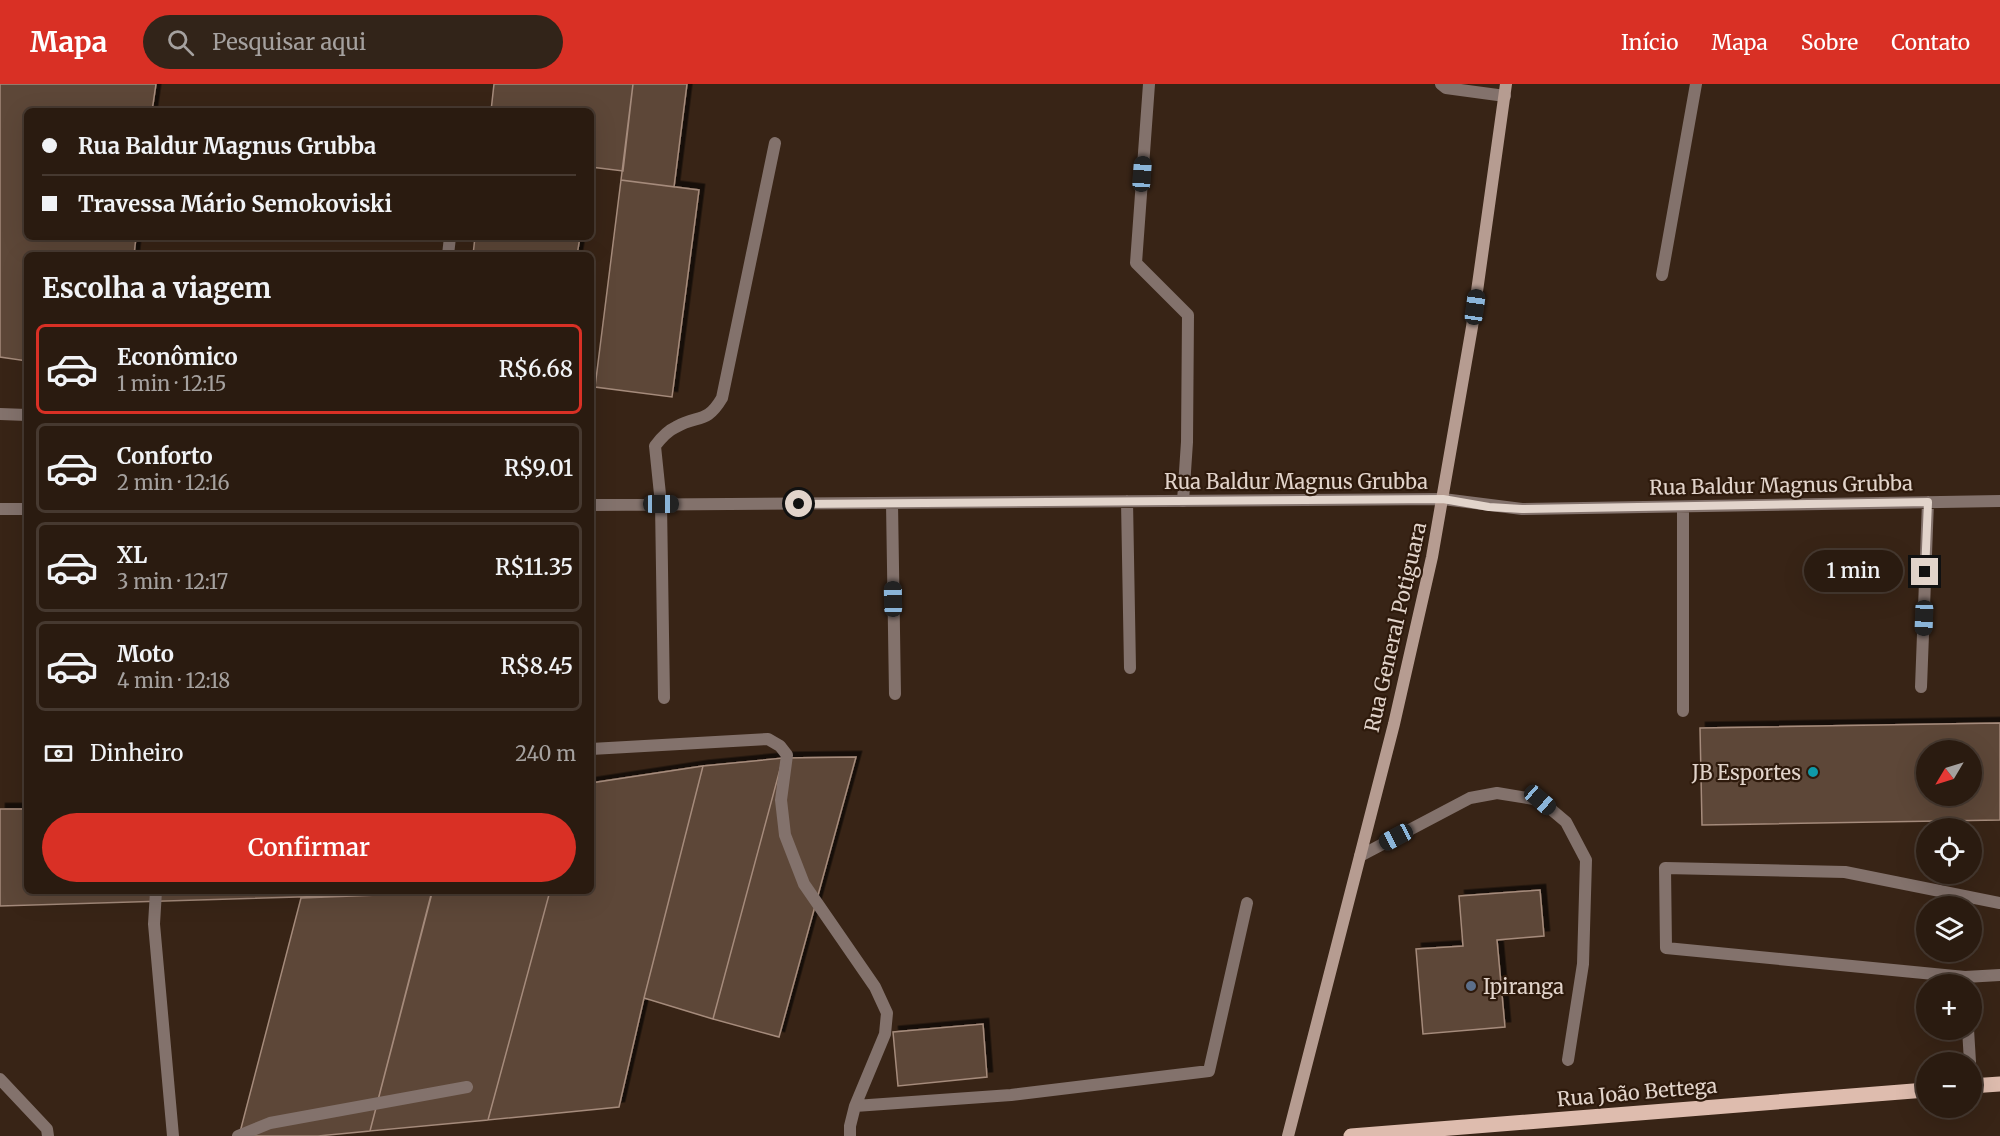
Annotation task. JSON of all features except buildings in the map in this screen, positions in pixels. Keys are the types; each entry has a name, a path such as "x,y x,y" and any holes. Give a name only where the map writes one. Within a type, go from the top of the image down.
{"main road":[{"name":"Rua General Potiguara","path":"1288,1136 1419,618 1443,499 1472,327 1505,90"},
{"path":"1982,1085 2000,1084"},
{"name":"Rua João Bettega","path":"1351,1136 1916,1091"}],"street":[{"path":"1149,84 1136,263 1188,315 1187,442 1183,501"},
{"path":"1441,84 1446,87 1505,90"},
{"path":"1662,276 1696,84"},
{"path":"664,698 661,504 655,446 663,436 677,426 702,419 715,411 722,398 775,143"},
{"path":"0,414 24,415"},
{"name":"Rua Baldur Magnus Grubba","path":"594,505 1443,499 1489,507 1522,509 2000,501"},
{"path":"1127,501 1130,668"},
{"path":"1921,687 1928,502"},
{"path":"892,503 895,694"},
{"path":"1683,507 1683,711"},
{"path":"0,509 24,509"},
{"path":"594,749 768,739 780,746 787,755 781,800 785,834 804,884 874,987 887,1013 885,1034 855,1106 850,1136"},
{"path":"1360,856 1470,798 1497,793 1540,800 1566,822 1586,860 1583,964 1568,1060"},
{"path":"1916,975 1666,948 1665,868 1845,872 2000,903"},
{"path":"156,894 154,924 173,1136"},
{"path":"855,1106 1011,1095 1209,1071 1247,903"},
{"path":"1982,978 2000,975"},
{"path":"0,1079 47,1129 48,1136"},
{"path":"238,1136 270,1123 467,1086"}],"place":[{"name":"JB Esportes","path":"1813,772"},
{"name":"Ipiranga","path":"1471,986"}],"route":[{"path":"799,504 1443,499 1489,507 1522,509 1928,502 1925,572"}]}
